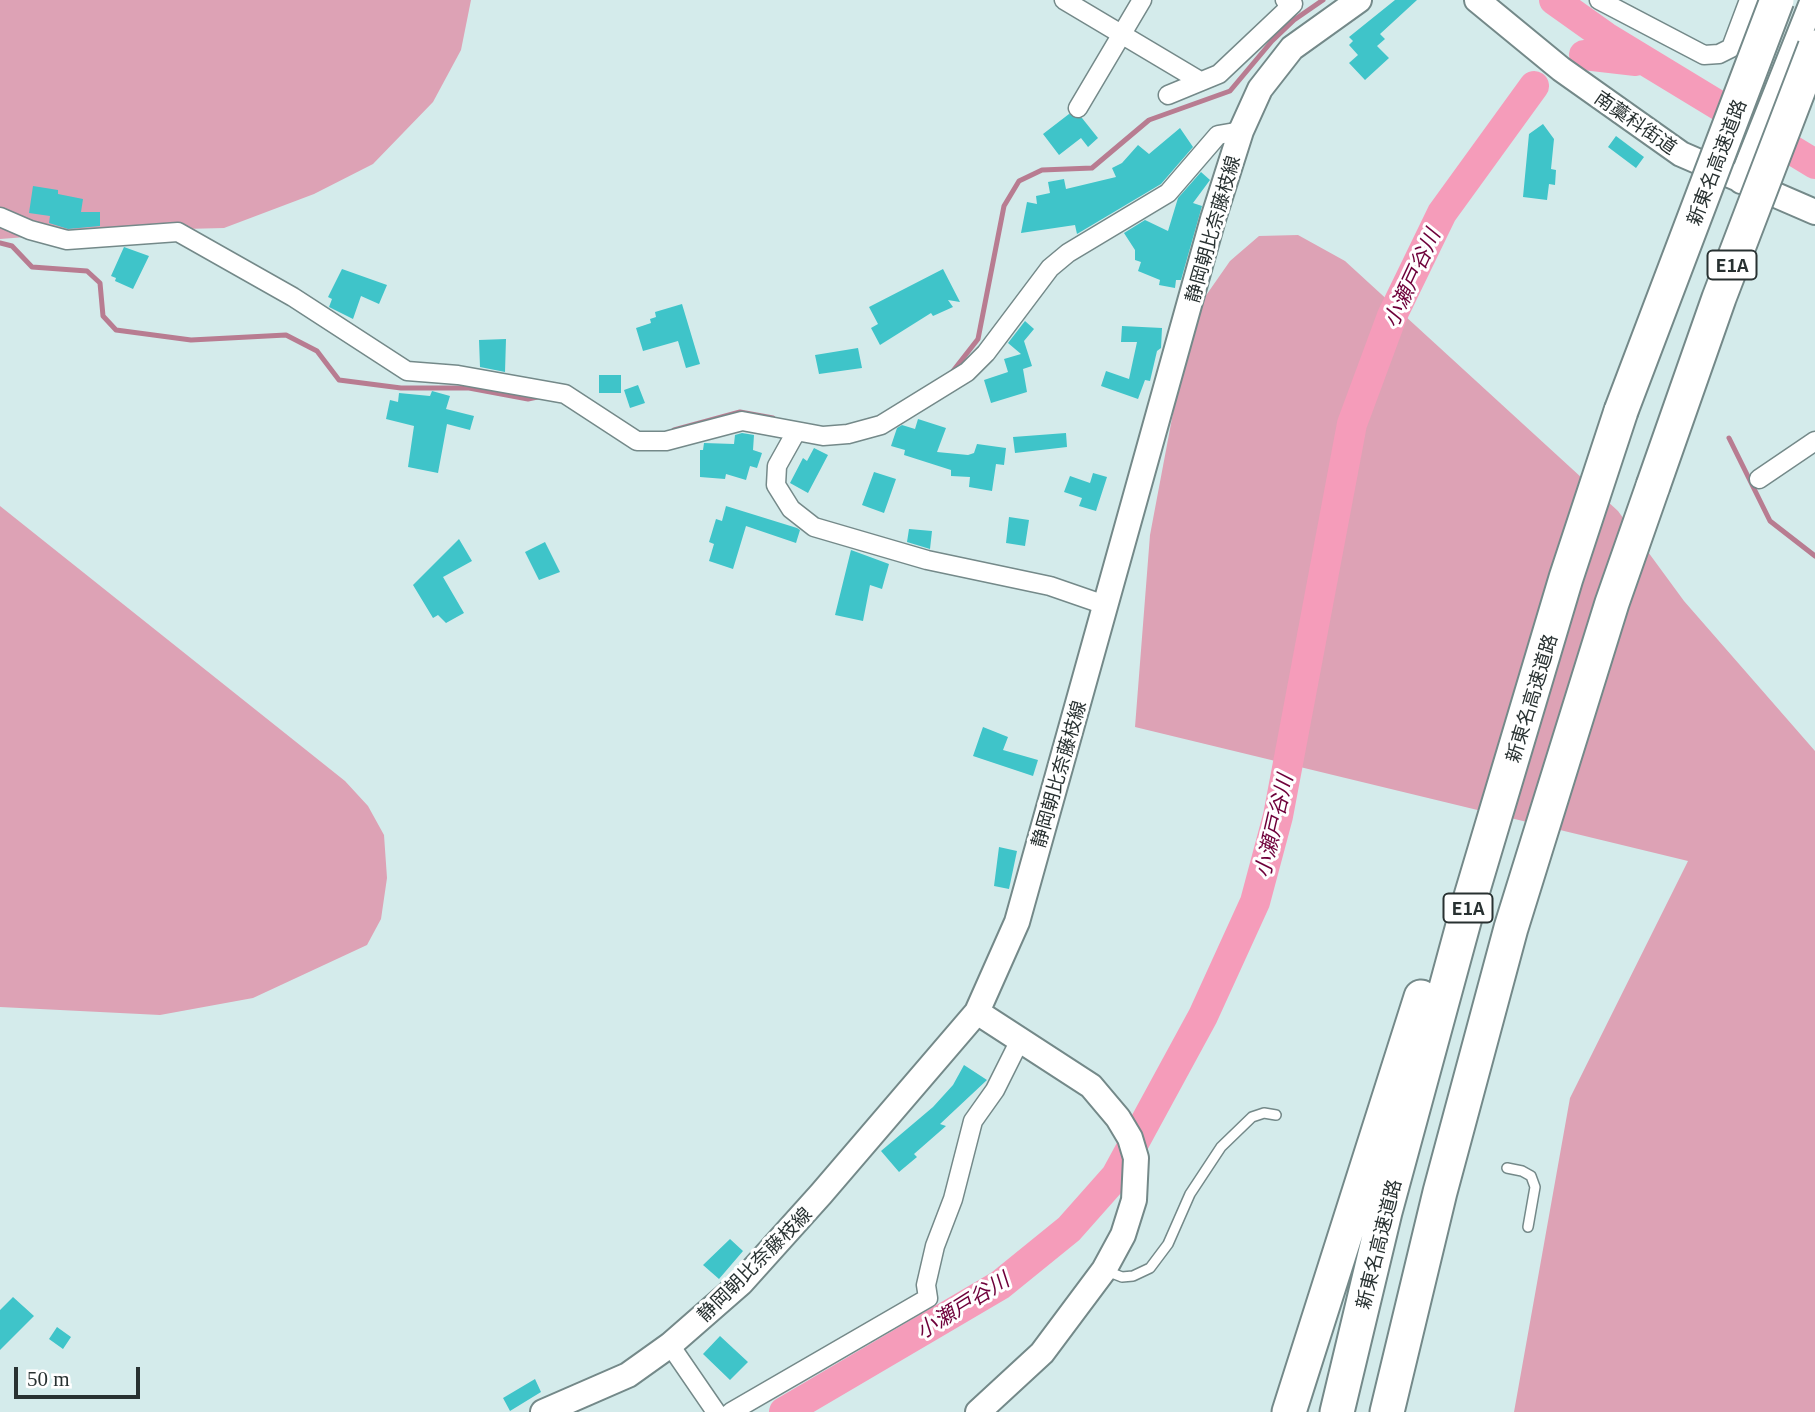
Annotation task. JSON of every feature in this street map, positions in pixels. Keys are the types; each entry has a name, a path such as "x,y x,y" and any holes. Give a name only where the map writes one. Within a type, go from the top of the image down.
{"highway":[{"name":"新東名高速道路","path":"1337,1412 1385,1212 1469,903 1566,578 1621,411 1777,0"},
{"name":"E1A","path":"1387,1412 1440,1192 1511,928 1608,616 1719,298 1815,47"},
{"path":"1289,1412 1457,877 1566,578"}],"main road":[{"name":"静岡朝比奈藤枝線","path":"543,1412 628,1375 670,1345 741,1283 831,1184 976,1012 1017,922 1213,219 1241,131 1260,89 1292,48 1359,0"},
{"name":"南藁科街道","path":"1477,0 1561,69 1681,154 1815,212"},
{"path":"1741,181 1813,0"},
{"path":"976,1012 1091,1086 1118,1118 1130,1138 1136,1158 1134,1200 1123,1236 1104,1270 1042,1353 978,1412"}],"street":[{"path":"1065,0 1200,81"},
{"path":"1078,108 1142,0"},
{"path":"1168,94 1219,74 1293,4 1286,0"},
{"path":"1599,0 1704,55 1719,54 1731,48 1749,0"},
{"path":"0,217 30,230 67,240 178,232 293,297 407,371 458,375 565,394 637,441 666,441 742,421 823,436 848,434 881,425 947,386 986,353 1050,268 1068,253 1168,193 1217,135 1241,131"},
{"path":"796,432 777,466 775,485 791,509 814,527 927,560 1050,586 1105,605"},
{"path":"1759,478 1815,441"},
{"path":"731,1412 928,1298 926,1285 935,1246 953,1199 973,1121 995,1090 1020,1040"},
{"path":"670,1345 716,1412"}],"lane":[{"path":"1104,1270 1122,1277 1133,1276 1150,1268 1168,1244 1191,1194 1222,1147 1252,1117 1276,1115"},
{"path":"1507,1168 1531,1176 1535,1186 1528,1227"}],"shaded area":[{"path":"0,0 471,0 461,50 433,102 373,164 314,194 224,228 104,231 0,239"},
{"path":"1298,235 1345,261 1618,511 1684,601 1815,751 1815,1412 1514,1412 1570,1098 1688,861 1135,727 1150,535 1186,344 1200,304 1230,261 1259,236"},
{"path":"0,506 345,781 368,806 384,835 387,878 381,919 367,945 253,998 160,1015 0,1007"}],"building":[{"path":"1395,0 1417,0 1380,34 1385,39 1377,46 1389,58 1365,80 1349,63 1358,55 1349,45 1353,41 1349,37"},
{"path":"1069,114 1082,118 1098,138 1088,147 1081,138 1059,155 1043,134"},
{"path":"1543,124 1554,139 1551,169 1556,170 1555,185 1549,184 1547,200 1523,197 1529,134"},
{"path":"1180,128 1193,147 1161,184 1077,234 1075,225 1021,233 1027,202 1037,204 1036,196 1050,193 1048,182 1064,179 1066,189 1116,177 1112,168 1122,163 1138,145 1149,154"},
{"path":"1616,136 1644,157 1636,168 1608,147"},
{"path":"1201,172 1210,180 1193,203 1202,206 1181,280 1176,280 1175,288 1159,285 1160,280 1138,271 1141,262 1135,260 1135,250 1124,233 1145,220 1168,231 1178,198"},
{"path":"33,186 58,190 58,194 83,199 81,212 100,212 100,226 68,229 49,223 50,216 29,213"},
{"path":"124,247 149,256 133,289 115,281 116,278 111,276"},
{"path":"342,269 387,285 379,304 361,296 353,319 329,307 332,299 328,297"},
{"path":"943,269 960,302 948,300 953,307 933,316 931,313 880,345 871,328 878,324 869,307"},
{"path":"682,304 700,364 686,368 678,341 643,351 636,328 651,323 650,319 656,317 655,312"},
{"path":"1025,321 1034,329 1024,341 1032,366 1023,369 1027,392 991,403 984,380 1008,372 1004,359 1021,354 1008,343"},
{"path":"1122,326 1162,328 1161,348 1157,351 1150,381 1145,380 1138,399 1101,386 1106,371 1129,379 1137,342 1121,342"},
{"path":"506,339 505,372 480,367 479,340"},
{"path":"858,348 862,368 819,374 815,355"},
{"path":"599,375 621,375 621,393 599,393"},
{"path":"638,385 645,403 630,408 624,390"},
{"path":"432,391 450,396 446,409 474,416 470,430 447,424 438,473 408,467 414,426 386,419 390,400 398,402 399,393 430,396"},
{"path":"918,419 946,428 937,452 968,455 974,453 977,444 1006,448 1004,465 996,464 992,491 969,487 970,477 951,476 951,470 904,455 905,450 891,446 897,428 902,425 915,429"},
{"path":"1066,433 1067,447 1015,453 1013,437"},
{"path":"735,435 754,435 753,450 762,453 757,468 750,466 746,480 726,474 725,479 700,477 700,450 703,450 704,443 734,444"},
{"path":"814,448 828,455 808,493 790,483 803,458 807,461"},
{"path":"874,472 896,479 884,513 862,505"},
{"path":"1093,473 1107,477 1096,511 1079,506 1082,498 1064,492 1070,476 1090,483"},
{"path":"726,506 797,528 800,530 796,543 746,526 733,569 709,561 714,544 709,542 716,519 722,521"},
{"path":"1009,517 1029,520 1025,546 1006,543"},
{"path":"909,529 932,531 930,549 907,542"},
{"path":"459,539 472,561 443,577 464,613 446,623 438,615 433,618 413,585"},
{"path":"545,542 560,572 539,580 525,552"},
{"path":"851,550 889,564 882,589 870,585 863,621 835,615"},
{"path":"983,727 1008,737 1003,750 1038,760 1033,776 973,756"},
{"path":"999,847 1017,851 1009,889 994,886"},
{"path":"964,1065 987,1080 940,1124 946,1126 914,1154 917,1157 899,1172 881,1151 933,1107 953,1085"},
{"path":"730,1239 743,1251 719,1279 703,1265"},
{"path":"13,1297 34,1316 0,1350 0,1310"},
{"path":"57,1327 71,1337 63,1349 49,1339"},
{"path":"720,1336 748,1362 730,1380 703,1354"},
{"path":"535,1379 541,1392 510,1411 503,1398"}],"waterway":[{"path":"953,371 978,339 1004,206 1019,181 1042,170 1092,168 1149,120 1230,91 1272,41 1294,20 1323,0"},
{"name":"小瀬戸谷川","path":"1554,0 1606,37 1815,164"},
{"name":"小瀬戸谷川","path":"1584,55 1636,61"},
{"name":"小瀬戸谷川","path":"784,1412 1000,1285 1069,1229 1116,1176 1203,1016 1255,902 1278,816 1352,424 1392,316 1442,213 1534,86"},
{"path":"0,243 12,246 32,267 87,271 100,283 103,316 116,330 191,340 286,335 317,351 339,380 401,388 469,388 528,399 542,396"},
{"path":"674,430 740,412 773,418"},
{"path":"1729,438 1770,521 1815,556"}]}
